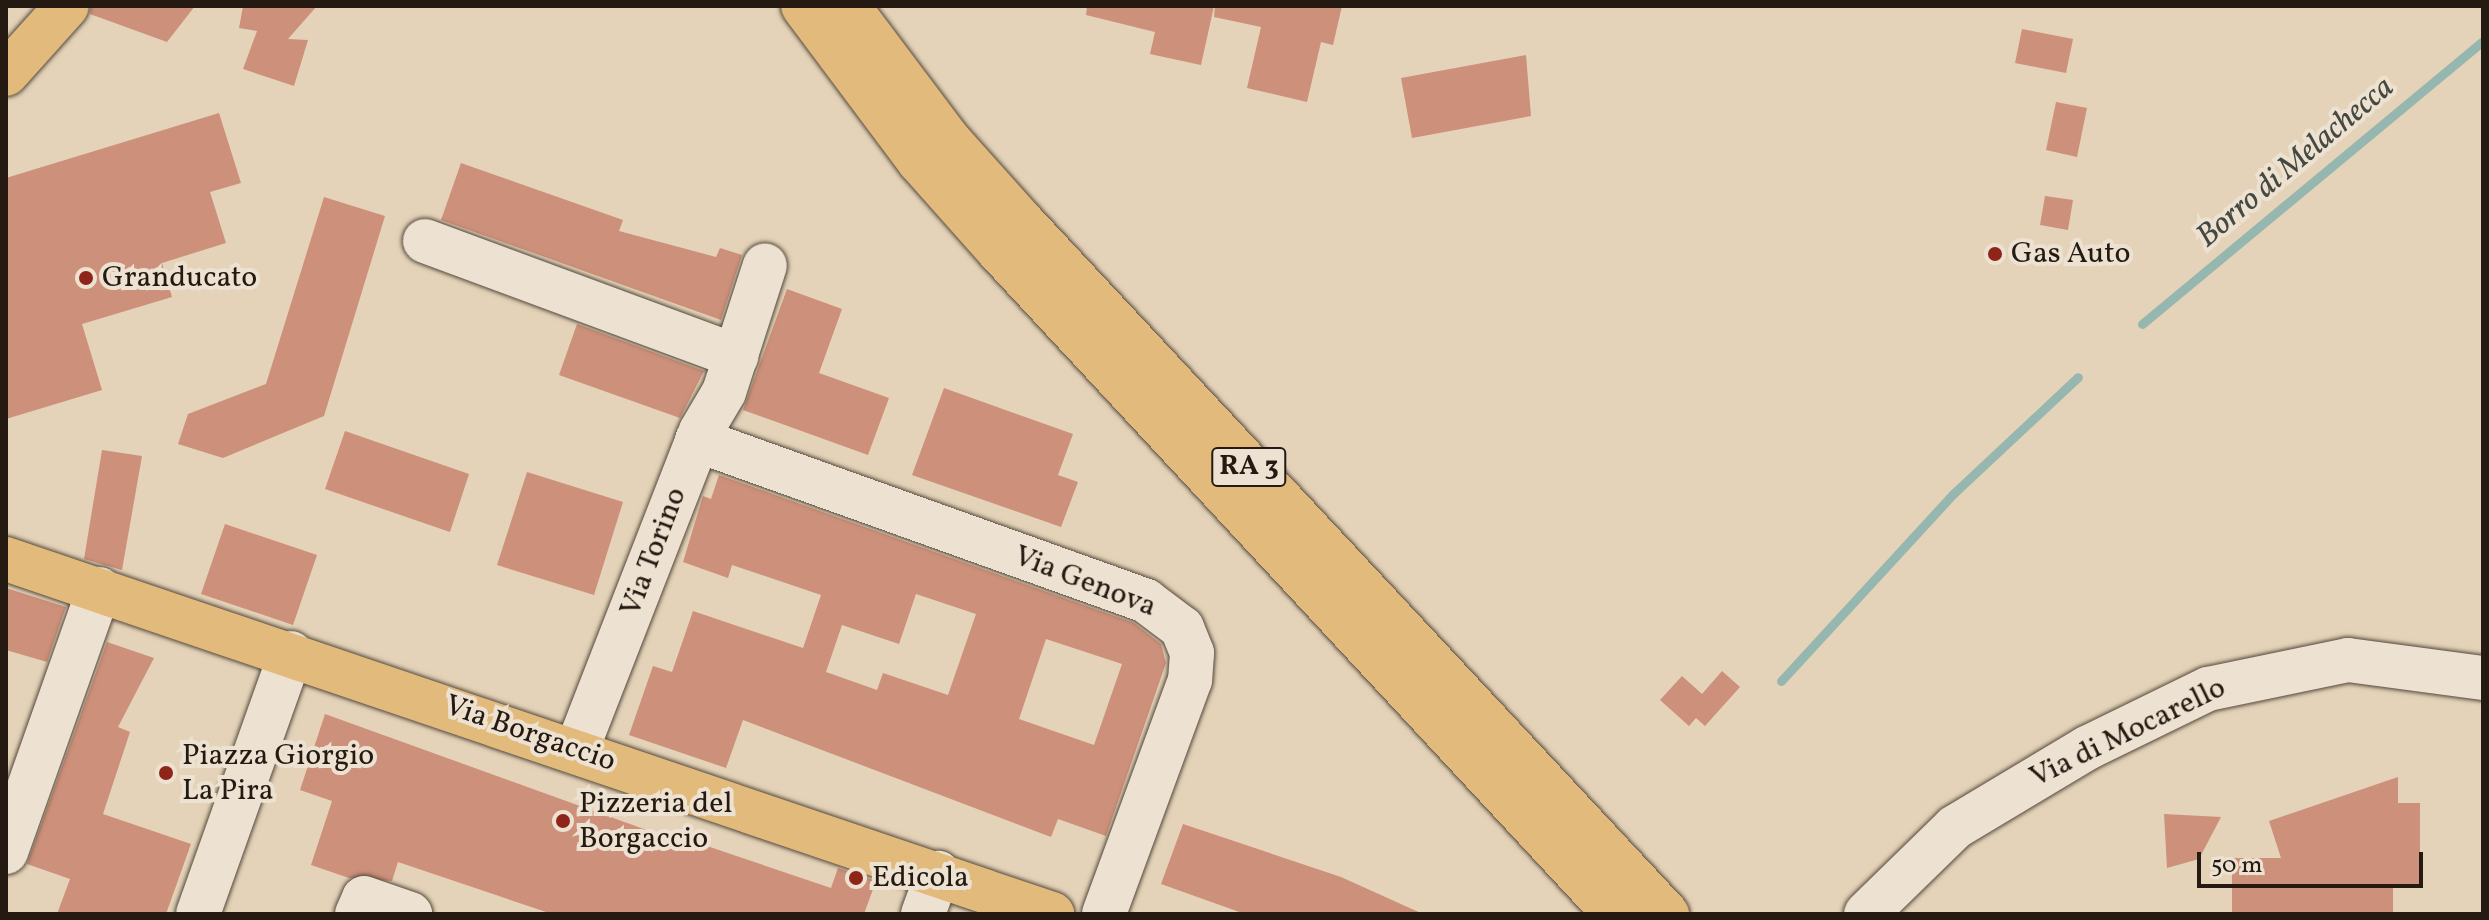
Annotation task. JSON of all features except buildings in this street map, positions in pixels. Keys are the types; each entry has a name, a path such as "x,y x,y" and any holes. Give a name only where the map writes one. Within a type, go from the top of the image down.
{"main road":[{"path":"6,74 67,6"},
{"name":"RA 3","path":"803,6 919,161 998,250 1615,914"},
{"name":"RA 3","path":"848,6 947,138 1023,223 1667,914"},
{"name":"Via Borgaccio","path":"6,559 577,749 1052,914"}],"street":[{"path":"425,241 736,356"},
{"name":"Via Torino","path":"577,749 697,440 736,356 765,265"},
{"name":"Via Genova","path":"697,440 1146,601 1182,628 1192,653 1190,680 1104,914"},
{"path":"6,852 99,589"},
{"path":"198,914 291,653"},
{"name":"Via di Mocarello","path":"1866,914 1907,867 1968,818 2087,748 2208,689 2348,660 2483,678"},
{"path":"923,914 938,873"},
{"path":"360,906 410,914"}],"waterway":[{"name":"Borro di Melachecca","path":"2142,324 2483,41"},
{"name":"Borro di Melachecca","path":"1781,681 1953,494 2078,377"}],"place":[{"name":"Gas Auto","path":"1995,254"},
{"name":"Granducato","path":"86,278"},
{"name":"Piazza Giorgio La Pira","path":"166,773"},
{"name":"Pizzeria del Borgaccio","path":"563,821"},
{"name":"Edicola","path":"856,878"}]}
